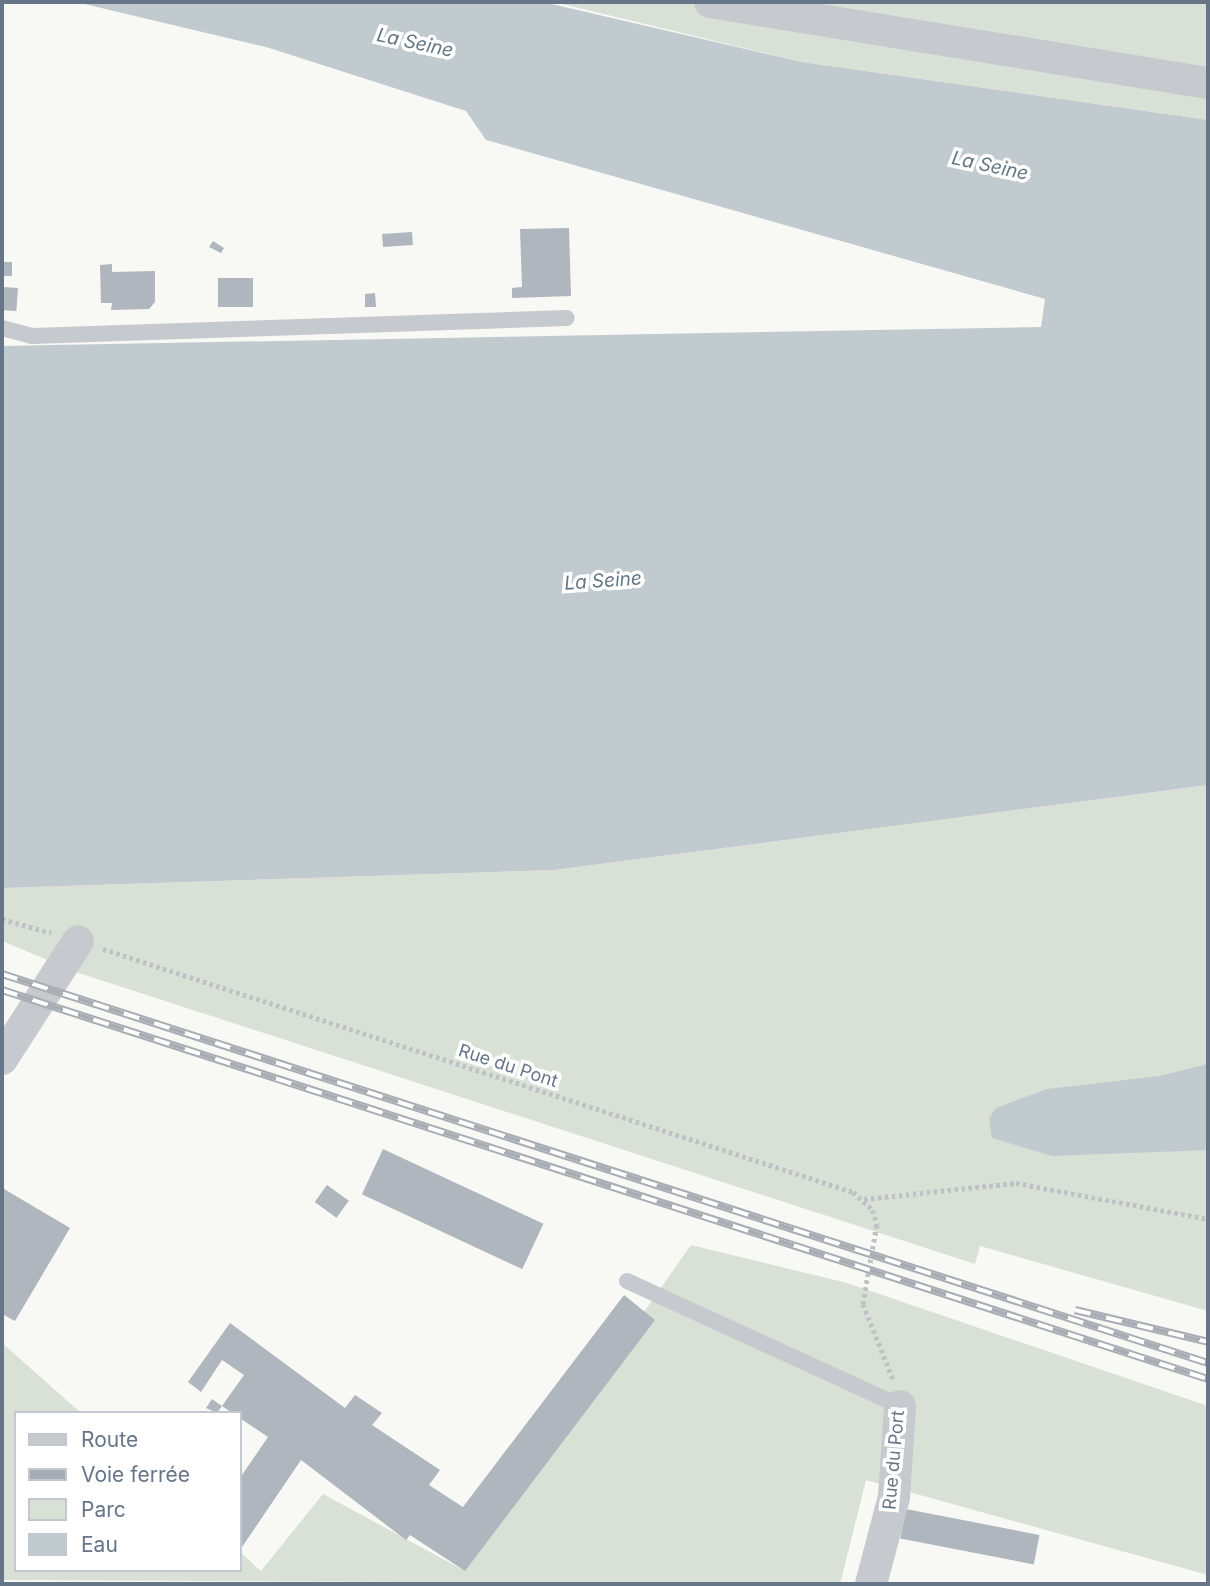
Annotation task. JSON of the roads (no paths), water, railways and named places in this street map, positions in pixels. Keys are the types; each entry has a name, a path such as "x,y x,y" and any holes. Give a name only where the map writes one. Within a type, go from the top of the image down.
{"street":[{"path":"710,2 1208,83"},
{"path":"2,1059 78,941"},
{"name":"Rue du Port","path":"871,1584 894,1497 900,1406"}],"lane":[{"path":"2,328 32,336 567,318"},
{"path":"627,1280 900,1406"}],"water":[{"name":"La Seine","path":"76,2 543,2 802,62 1208,120 1208,785 554,870 2,888 2,346 1041,327 1045,299 486,140 466,111 266,47"},
{"path":"1208,1064 1208,1150 1052,1156 992,1138 989,1118 996,1108 1047,1089 1160,1076"}],"railway":[{"path":"2,974 1208,1363"},
{"path":"2,990 1208,1379"},
{"path":"1075,1310 1208,1342"}]}
